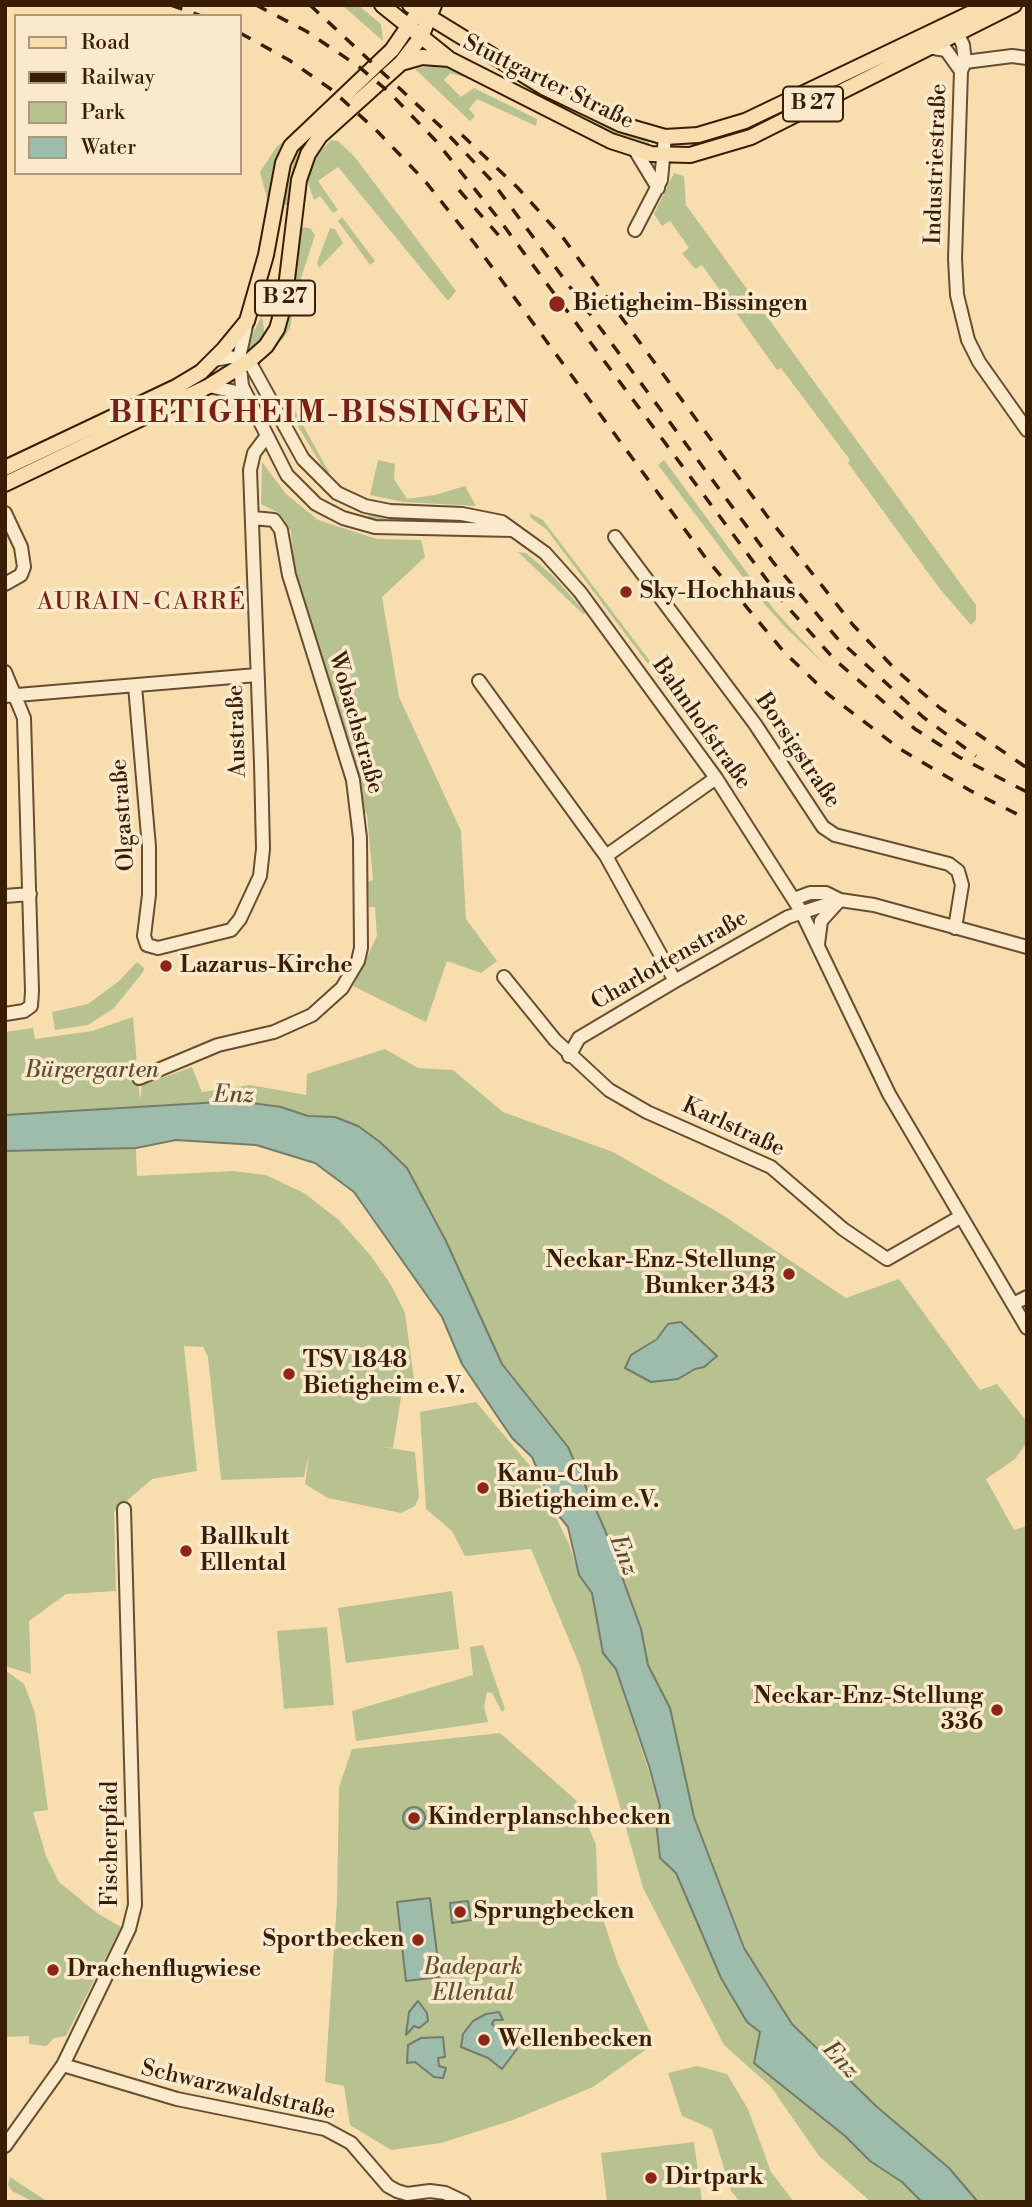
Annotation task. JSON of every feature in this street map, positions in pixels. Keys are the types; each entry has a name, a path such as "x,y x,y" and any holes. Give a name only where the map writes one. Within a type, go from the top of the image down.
{"main road":[{"path":"382,5 416,32"},
{"name":"Stuttgarter Straße","path":"401,63 422,57 449,59 594,133 635,150 664,156 702,153 751,137 926,47 988,5"},
{"name":"Stuttgarter Straße","path":"242,362 271,340 281,319 299,180 308,154 320,136 401,63 424,9 545,88 620,124 665,137 698,135 745,121 955,27 1014,5"},
{"name":"Stuttgarter Straße","path":"5,468 176,387 214,360 247,321 267,255 283,163 291,146 391,50 416,32"},
{"name":"B 27","path":"416,32 449,59"},
{"name":"B 27","path":"5,484 209,386 242,362"}],"street":[{"name":"Industriestraße","path":"955,27 963,66 955,259 957,295 971,347 986,374 1027,430"},
{"name":"Industriestraße","path":"926,47 946,50 963,66"},
{"path":"963,66 1012,56 1027,58"},
{"path":"635,230 658,188 665,137"},
{"name":"Stuttgarter Straße","path":"635,150 658,188"},
{"name":"Stuttgarter Straße","path":"242,362 247,321"},
{"path":"214,360 242,362"},
{"path":"242,362 246,394 266,437 296,486 316,504 343,518 386,528 518,527"},
{"path":"242,362 303,459 329,487 350,500 365,506 404,513 482,516 518,527"},
{"path":"209,386 246,394"},
{"name":"Austraße","path":"145,942 151,948 158,948 231,930 240,919 260,876 262,849 251,462 266,437"},
{"path":"5,513 21,547 24,567 21,575 5,584"},
{"name":"Wobachstraße","path":"139,1078 218,1045 274,1032 312,1015 342,988 361,948 360,838 353,780 289,575 281,530 274,520 253,518"},
{"name":"Bahnhofstraße","path":"518,527 580,592 716,778 794,899 889,1094 1027,1328"},
{"name":"Borsigstraße","path":"615,537 755,724 823,827 835,835 949,864 958,871 962,885 955,928"},
{"path":"5,672 11,695 24,718 31,1006 24,1011 5,1014"},
{"path":"11,695 257,675"},
{"path":"479,681 606,856 676,981"},
{"name":"Olgastraße","path":"135,686 149,847 145,942"},
{"path":"606,856 716,778"},
{"path":"794,899 810,893 826,893 840,900 874,905 1027,947"},
{"path":"5,896 30,894"},
{"path":"818,945 824,917 840,900"},
{"name":"Charlottenstraße","path":"569,1056 579,1038 676,981 801,911 840,900"},
{"name":"Karlstraße","path":"504,977 569,1056 630,1103 771,1167 843,1228 887,1259 960,1217"},
{"path":"1013,1304 1027,1297"},
{"name":"Fischerpfad","path":"5,2146 62,2065 125,1938 135,1905 124,1509"},
{"name":"Schwarzwaldstraße","path":"62,2065 177,2099 325,2130 351,2143 387,2186 407,2194 430,2191 444,2193 464,2202"}],"green space":[{"path":"342,5 358,5 381,24 383,41"},
{"path":"438,64 451,67 536,111 471,79 450,73 444,80 461,97 474,88 537,119 536,126 477,99 469,109 475,116 470,121 415,69"},
{"path":"590,120 649,142 649,148 621,139 585,121"},
{"path":"313,134 299,154 289,205 284,205 296,151 307,135"},
{"path":"331,140 338,141 354,156 456,291 448,301 338,167 318,181 338,210 333,213 320,196 314,200 308,183 309,171 317,155"},
{"path":"285,141 276,163 268,202 260,172 277,146"},
{"path":"674,173 684,176 686,205 976,605 976,620 971,625 940,589 848,463 850,460 781,368 777,370 702,265 695,269 682,253 689,248 670,221 662,226 654,214"},
{"path":"342,217 375,261 370,265 338,221"},
{"path":"301,227 310,228 315,235 295,297 290,328 281,342"},
{"path":"330,228 335,229 343,243 319,268 317,263"},
{"path":"285,234 281,282 272,324 271,321"},
{"path":"262,316 265,336 247,355 250,338"},
{"path":"295,411 329,472 328,476 290,413"},
{"path":"378,460 395,464 394,479 407,499 435,495 465,486 476,506 404,502 370,495"},
{"path":"664,460 776,612 826,666 784,626 754,592 658,465"},
{"path":"262,462 286,494 318,520 377,539 421,540 425,557 382,597 399,697 461,831 466,919 497,961 481,973 447,961 426,1022 353,986 377,936 375,907 369,907 368,882 373,880 367,814 363,810 357,775 352,767 356,765 307,609 303,609 298,594 301,592 294,570 291,531 279,513 261,504"},
{"path":"369,513 395,517 461,517 484,524 467,521 375,521 367,520"},
{"path":"530,513 543,520 697,723 694,725 547,530 530,517"},
{"path":"518,552 526,553 553,576 586,613 583,614"},
{"path":"137,962 144,968 143,972 114,1008 88,1025 55,1030 52,1012 88,1004 119,981"},
{"name":"Bürgergarten","path":"133,1017 140,1100 142,1085 192,1067 202,1092 250,1085 306,1095 307,1074 385,1049 418,1068 453,1070 503,1112 613,1152 721,1214 846,1298 899,1279 980,1390 997,1384 1027,1422 1027,1442 1015,1459 986,1479 1014,1530 1027,1526 1027,2202 978,2202 949,2168 876,2106 792,2024 767,1987 744,1948 694,1817 670,1708 648,1665 641,1629 605,1530 568,1447 502,1364 446,1241 407,1168 335,1117 308,1116 281,1107 237,1101 5,1115 5,1032 33,1028 35,1039 92,1031","holes":["680,1322 695,1338 704,1367 678,1379 651,1382 631,1355"]},
{"path":"136,1148 137,1176 233,1171 266,1175 304,1193 339,1220 371,1256 391,1285 405,1313 415,1387 404,1379 393,1448 382,1447 415,1452 419,1497 415,1506 401,1513 328,1498 305,1484 309,1454 304,1477 221,1480 208,1357 203,1347 184,1346 197,1471 152,1479 114,1512 116,1591 66,1594 29,1621 31,1674 5,1666 5,1151"},
{"path":"476,1402 531,1467 569,1544 579,1575 592,1593 603,1653 616,1669 660,1806 656,1821 660,1858 676,1873 721,1978 747,2022 760,2032 845,2136 870,2161 902,2182 922,2202 871,2202 819,2156 771,2087 724,2045 643,1888 580,1666 531,1549 465,1556 452,1531 426,1509 420,1412"},
{"path":"452,1591 459,1649 346,1663 338,1608"},
{"path":"327,1627 334,1705 284,1709 277,1631"},
{"path":"483,1645 505,1709 502,1712 492,1693 487,1692 484,1707 488,1722 356,1741 352,1711 473,1675 470,1647"},
{"name":"Drachenflugwiese","path":"5,1670 24,1684 35,1713 48,1810 33,1812 46,1856 59,1882 97,1913 121,1927 66,2036 54,2038 46,2046 29,2044 29,2036 5,2037"},
{"name":"Badepark Ellental","path":"500,1733 578,1802 596,1845 598,1904 618,1964 655,2043 593,2087 513,2120 441,2143 391,2150 350,2125 344,2086 325,2082 337,1902 339,1787 352,1749"},
{"path":"697,2066 727,2074 748,2109 771,2172 794,2202 740,2202 731,2191 712,2129 682,2116 668,2073"},
{"name":"Dirtpark","path":"694,2142 702,2202 607,2202 601,2153"},
{"path":"10,2177 48,2202 34,2202 12,2191 8,2185"}],"water":[{"path":"237,1101 281,1107 308,1116 335,1117 358,1126 380,1142 407,1168 446,1241 502,1364 568,1447 605,1530 641,1629 648,1665 670,1708 694,1817 744,1948 792,2024 876,2106 949,2168 978,2202 922,2202 902,2182 870,2161 845,2136 754,2063 760,2032 747,2022 721,1978 676,1873 660,1858 656,1821 660,1806 649,1766 616,1669 603,1653 592,1593 579,1575 568,1527 555,1511 532,1457 512,1438 462,1364 442,1317 354,1192 315,1163 256,1145 176,1140 136,1148 5,1151 5,1115"},
{"path":"681,1322 717,1356 704,1367 678,1379 651,1382 625,1368 631,1355 657,1339 668,1324"},
{"name":"Kinderplanschbecken","path":"414,1807 422,1810 425,1818 422,1826 414,1829 406,1826 403,1818 406,1810"},
{"name":"Sportbecken","path":"430,1898 440,1977 406,1981 397,1902"},
{"name":"Sprungbecken","path":"468,1901 471,1920 452,1923 450,1903"},
{"path":"418,2001 427,2013 428,2021 419,2028 414,2026 406,2035 409,2012"},
{"name":"Wellenbecken","path":"499,2012 503,2020 494,2020 492,2024 517,2049 502,2069 488,2058 461,2047 463,2034 473,2021 486,2014"},
{"path":"443,2037 445,2057 438,2058 439,2066 446,2068 443,2078 434,2077 415,2062 407,2063 408,2045 421,2038"}],"railway":[{"path":"171,5 196,14"},
{"path":"256,5 306,31 358,66 389,92 436,141 498,218 784,603 835,660 915,729 959,757 1027,792"},
{"path":"310,5 440,126 491,180 773,562 837,638 923,717 976,756"},
{"path":"242,34 289,60 332,90 378,132 425,181 475,244 705,557 784,652 829,695 900,749 971,791 1027,819"},
{"path":"462,135 518,188 564,239 767,516 853,625 896,670 940,708 1027,768"},
{"path":"459,190 501,238"}],"place":[{"name":"Bietigheim-Bissingen","path":"557,304"},
{"name":"Sky-Hochhaus","path":"626,592"},
{"name":"Lazarus-Kirche","path":"166,966"},
{"name":"Neckar-Enz-Stellung Bunker 343","path":"789,1274"},
{"name":"TSV 1848 Bietigheim e.V.","path":"289,1374"},
{"name":"Kanu-Club Bietigheim e.V.","path":"483,1488"},
{"name":"Ballkult Ellental","path":"186,1551"},
{"name":"Neckar-Enz-Stellung 336","path":"997,1710"},
{"name":"Kinderplanschbecken","path":"414,1818"},
{"name":"Sprungbecken","path":"460,1912"},
{"name":"Sportbecken","path":"418,1940"},
{"name":"Drachenflugwiese","path":"53,1970"},
{"name":"Wellenbecken","path":"484,2040"},
{"name":"Dirtpark","path":"651,2178"}],"district":[{"name":"BIETIGHEIM-BISSINGEN","path":"320,415"},
{"name":"AURAIN-CARRÉ","path":"142,603"}],"water label":[{"name":"Enz","path":"234,1096"},
{"name":"Enz","path":"623,1556"},
{"name":"Enz","path":"840,2061"}]}
